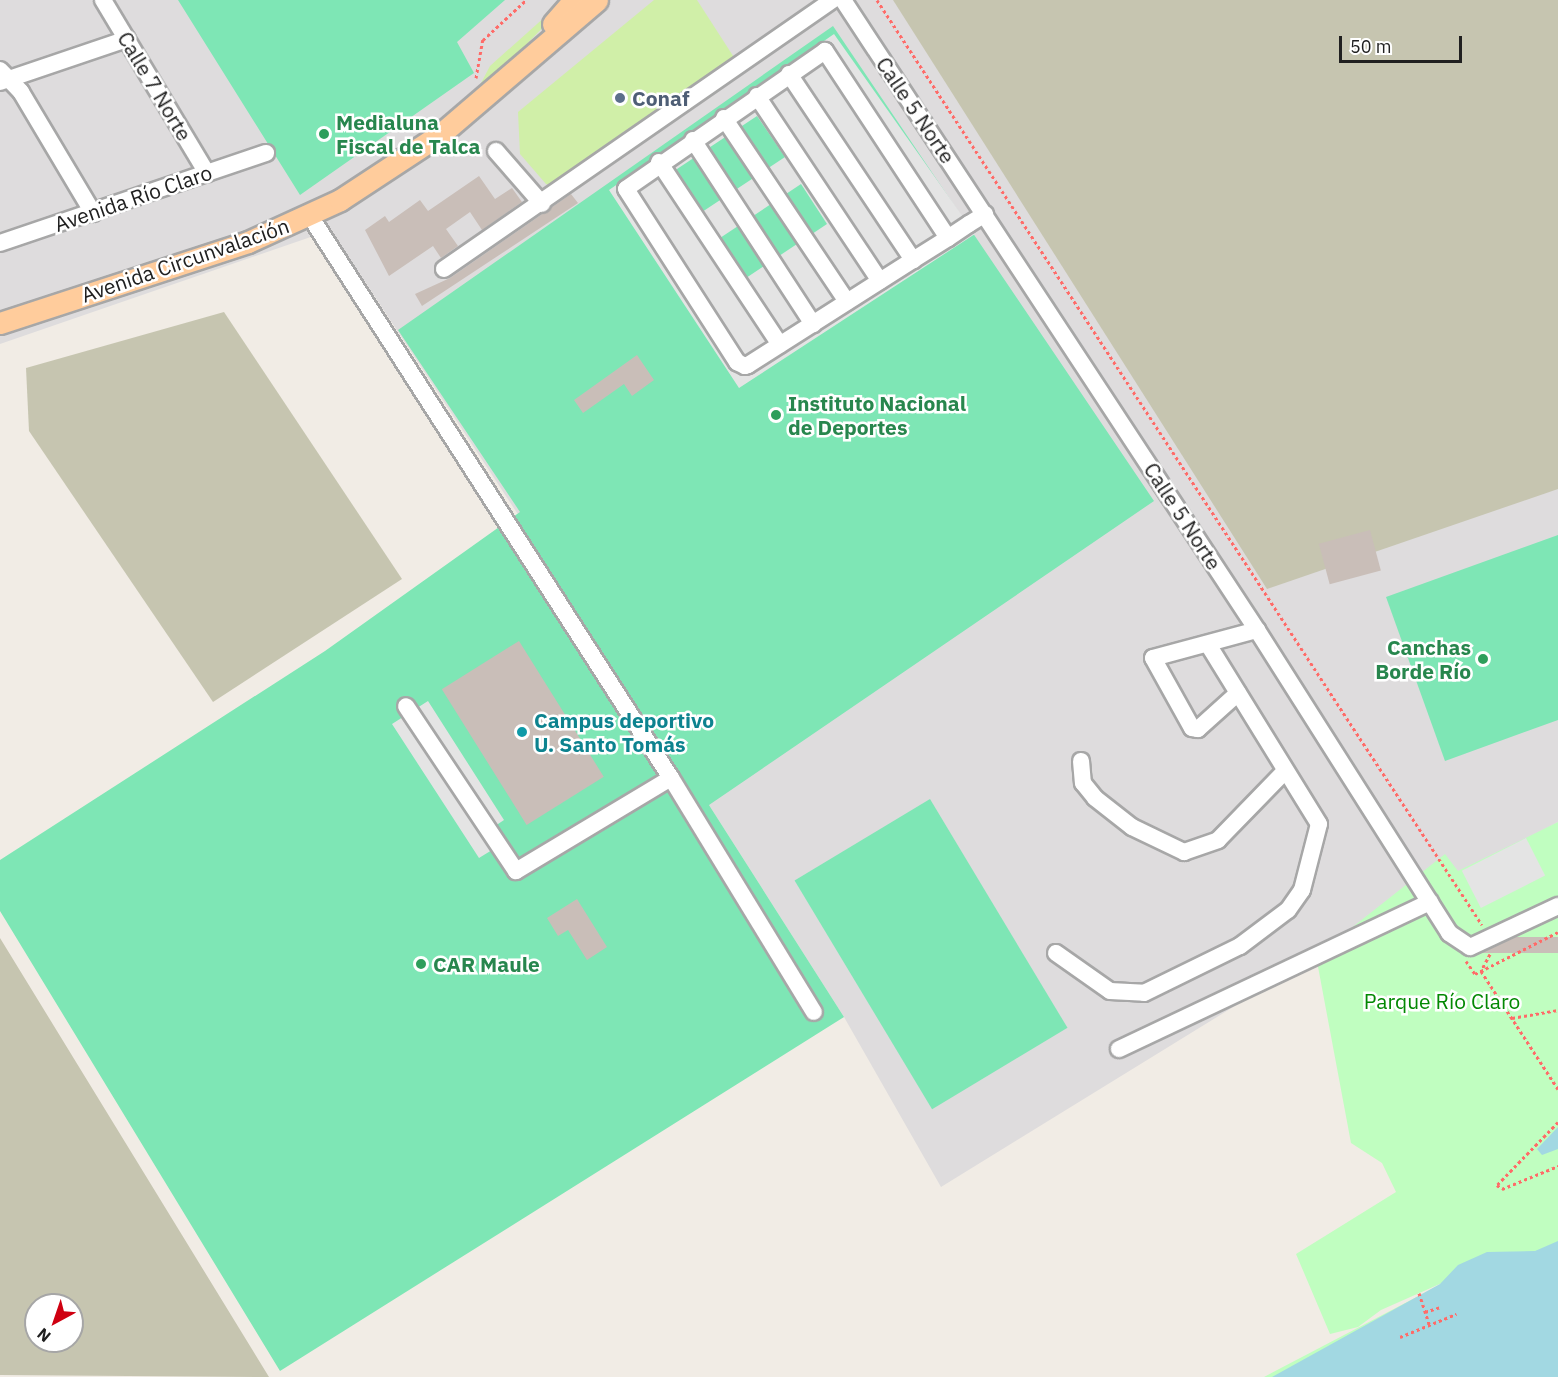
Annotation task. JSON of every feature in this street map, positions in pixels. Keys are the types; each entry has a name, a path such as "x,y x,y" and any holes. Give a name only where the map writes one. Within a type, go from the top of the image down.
{"main road":[{"name":"Avenida Circunvalación","path":"508,77 574,0"},
{"name":"Avenida Circunvalación","path":"0,323 248,242 310,216 412,156 597,0"}],"street":[{"name":"Calle 7 Norte","path":"103,0 207,172"},
{"path":"444,269 542,204 832,0"},
{"name":"Calle 5 Norte","path":"843,0 1257,630 1457,943 1470,947 1492,940 1558,906"},
{"path":"93,213 3,77 127,39"},
{"path":"948,238 827,52 789,74 659,162 629,183 626,192 737,362 748,365 914,260 948,238 985,214"},
{"path":"789,74 914,260"},
{"path":"757,96 880,281"},
{"path":"724,118 847,302"},
{"path":"693,140 813,324"},
{"path":"496,151 542,204"},
{"name":"Avenida Río Claro","path":"0,243 266,153"},
{"path":"659,162 780,345"},
{"path":"310,216 671,778 814,1012"},
{"path":"1238,693 1198,729 1187,724 1153,658 1257,630"},
{"path":"1056,953 1110,991 1144,993 1240,946 1288,910 1302,890 1319,838 1319,824 1208,644"},
{"path":"406,706 516,871 671,778"},
{"path":"1081,761 1083,783 1095,798 1132,827 1184,852 1218,840 1285,771"},
{"path":"1119,1049 1430,902"}],"path":[{"path":"474,82 483,40 526,0"},
{"path":"877,0 1492,940 1481,971 1558,1089"},
{"path":"1512,1018 1558,1010"},
{"path":"1558,1122 1497,1185 1502,1189 1558,1166"},
{"path":"1419,1293 1430,1326"},
{"path":"1425,1312 1440,1307"},
{"path":"1400,1337 1456,1314"}],"shaded area":[{"path":"0,0 1558,0 1558,822 1316,956 941,1187 844,1017 709,805 331,230 0,344"},
{"path":"893,0 1558,0 1558,489 1267,589"},
{"path":"834,34 975,234 739,388 609,190","holes":["757,116 785,157 702,212 674,171","801,184 827,224 746,278 720,238"]},
{"path":"224,312 402,579 213,702 29,431 26,368"},
{"path":"428,701 504,820 495,826 505,842 479,858 392,724"},
{"path":"1526,838 1545,875 1481,908 1462,871"},
{"path":"0,938 269,1377 0,1375"}],"green space":[{"name":"Medialuna Fiscal de Talca","path":"178,0 505,0 457,42 474,73 300,195"},
{"path":"654,0 697,0 737,62 551,186 546,184 520,154 518,112"},
{"path":"556,7 559,11 483,89 480,85 490,66"},
{"path":"833,26 1154,501 709,805 844,1017 280,1371 0,911 0,860 325,651 520,512 398,330"},
{"name":"Canchas Borde Río","path":"1558,535 1558,720 1445,761 1386,597"},
{"path":"930,799 1068,1028 932,1109 795,880"},
{"name":"Parque Río Claro","path":"1558,822 1558,1377 1264,1377 1451,1279 1381,1310 1358,1327 1330,1334 1296,1254 1396,1192 1382,1163 1351,1143 1316,956 1445,854 1458,871"}],"water":[{"path":"1558,1127 1558,1149 1542,1155 1537,1149"},
{"path":"1558,1241 1558,1377 1272,1377 1440,1284 1458,1265 1487,1252 1535,1251"}],"building":[{"path":"479,176 495,199 512,188 522,202 482,230 470,212 446,229 458,246 441,258 433,246 389,276 365,230 385,216 389,222 420,200 428,211"},
{"path":"571,194 578,203 422,306 415,294 450,278"},
{"path":"637,355 654,380 632,396 624,384 583,413 574,400"},
{"path":"1370,530 1381,571 1330,584 1319,544"},
{"name":"Campus deportivo U. Santo Tomás","path":"519,641 604,777 527,825 442,689"},
{"path":"577,899 607,947 587,960 568,930 558,936 547,918"},
{"path":"1463,937 1558,937 1558,953 1463,953"}],"place":[{"name":"Conaf","path":"620,98"},
{"name":"Medialuna Fiscal de Talca","path":"324,134"},
{"name":"Instituto Nacional de Deportes","path":"776,415"},
{"name":"Canchas Borde Río","path":"1483,659"},
{"name":"Campus deportivo U. Santo Tomás","path":"522,732"},
{"name":"CAR Maule","path":"421,964"}]}
